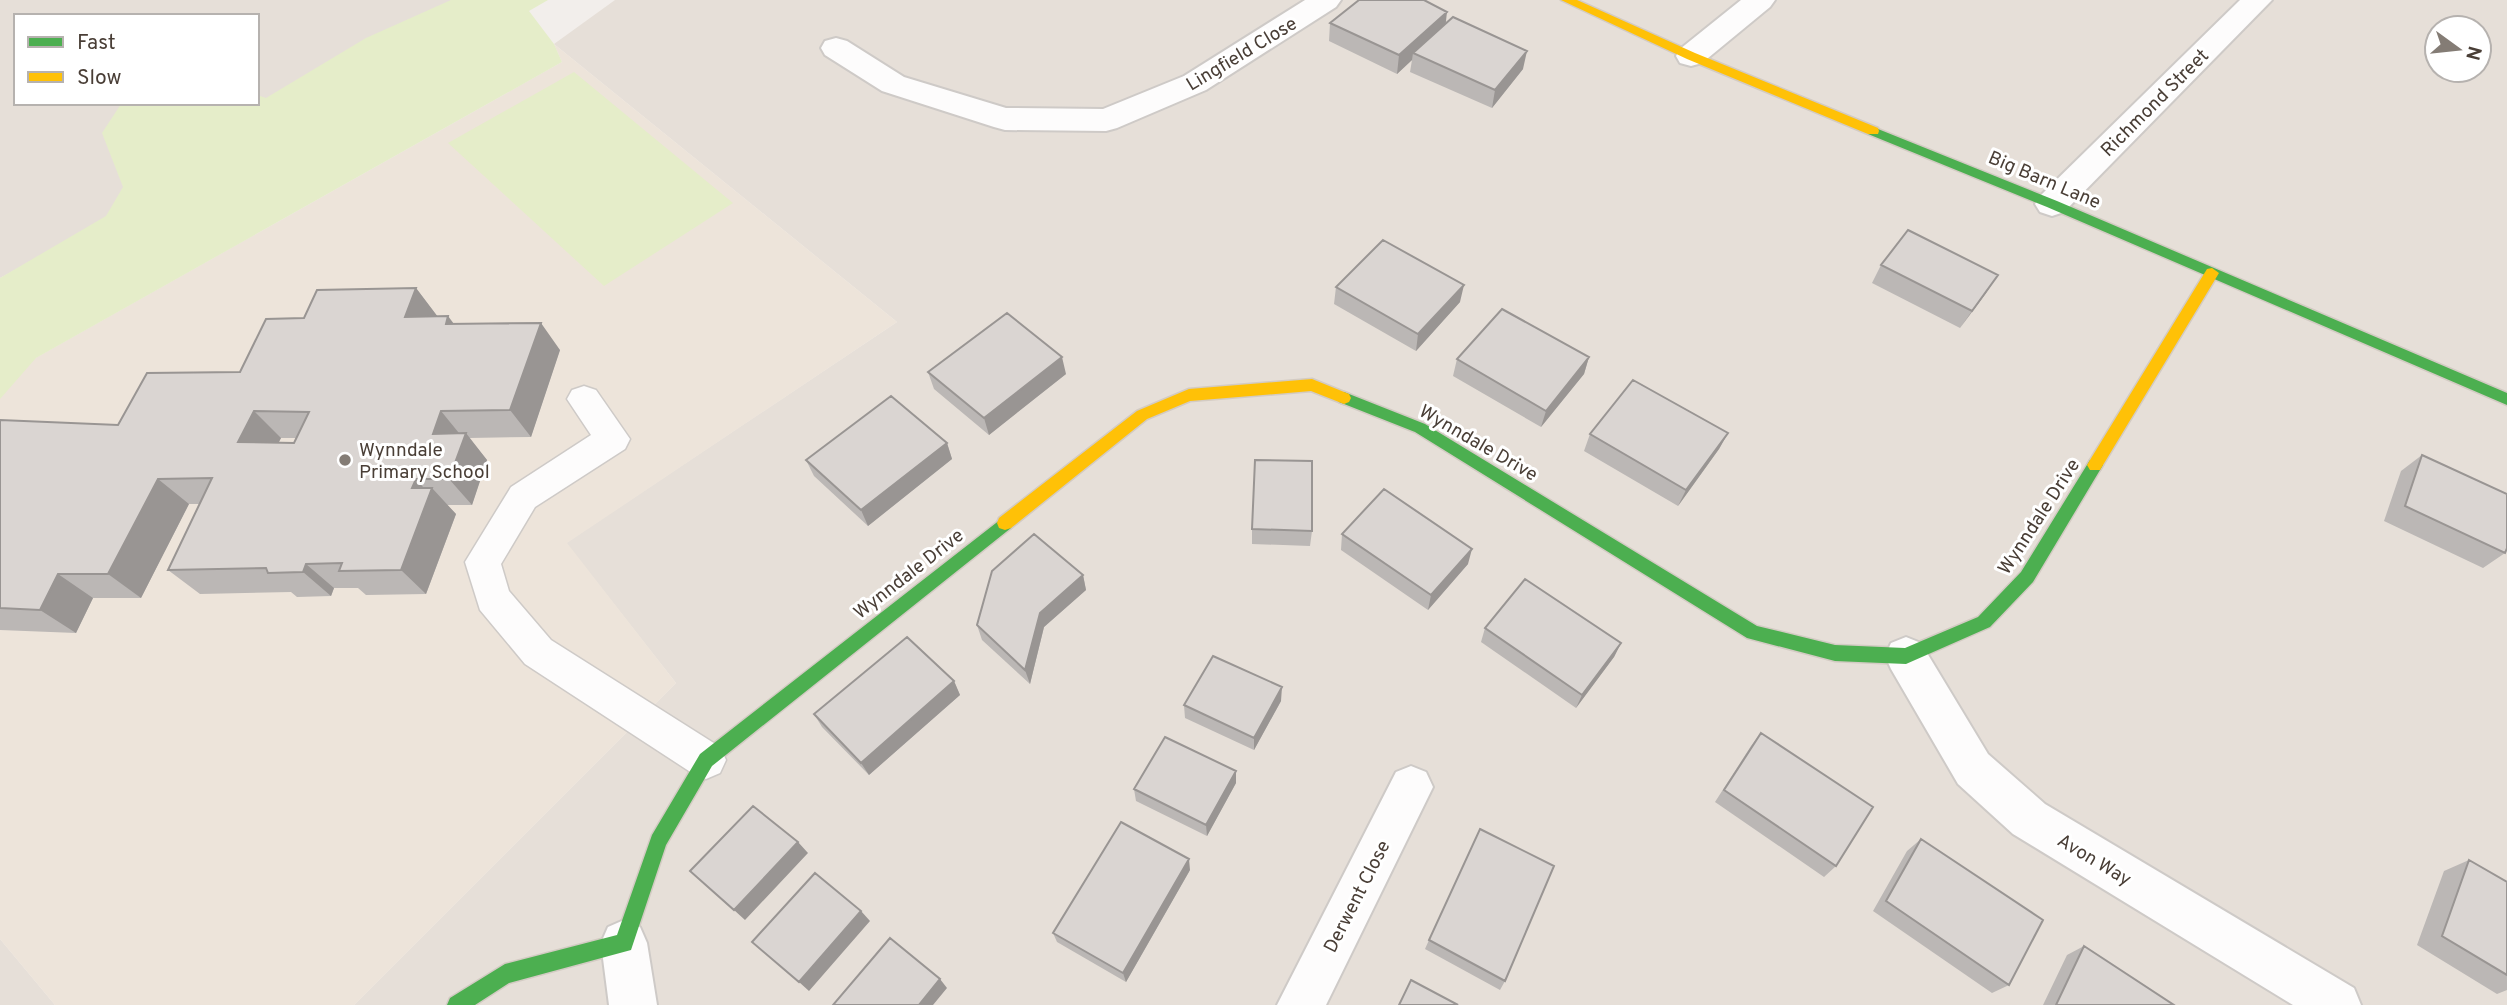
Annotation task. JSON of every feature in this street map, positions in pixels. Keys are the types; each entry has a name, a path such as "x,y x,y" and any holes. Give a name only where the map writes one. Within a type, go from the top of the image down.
{"street":[{"name":"Lingfield Close","path":"836,48 892,84 1005,119 1106,120 1195,83 1326,0"},
{"name":"Big Barn Lane","path":"1567,0 1691,56 2052,204 2507,398"},
{"path":"1691,56 1760,0"},
{"name":"Richmond Street","path":"2052,204 2257,0"},
{"name":"Wynndale Drive","path":"624,943 658,841 706,760 1142,415 1189,395 1312,385 1420,428 1753,633 1835,653 1906,656 1984,622 2027,578 2212,273"},
{"name":"Avon Way","path":"1906,656 1973,769 2029,819 2337,1005"},
{"name":"Derwent Close","path":"1301,1005 1411,787"},
{"path":"457,1005 505,974 624,943 634,1005"}],"lane":[{"path":"584,399 613,439 523,497 483,562 493,599 538,652 706,760"}],"shaded area":[{"path":"0,0 459,0 366,79 0,278"},
{"path":"615,0 2507,0 2507,1005 354,1005 676,683 566,543 897,322 554,44"},
{"name":"Wynndale Primary School","path":"554,44 897,322 567,543 676,683 354,1005 55,1005 0,939 0,378 562,62"},
{"path":"0,939 55,1005 0,1005"}],"green space":[{"path":"451,0 548,0 529,11 554,44 562,62 36,358 0,399 0,278 106,216 123,187 102,133 120,105 259,105 259,96 266,98 366,38"},
{"path":"574,72 733,203 604,286 448,143"}],"building":[{"path":"1359,0 1424,0 1447,12 1399,55 1330,23"},
{"path":"1453,17 1527,51 1495,90 1413,53"},
{"path":"1908,230 1998,275 1972,311 1881,265"},
{"path":"1383,240 1464,285 1418,334 1336,287"},
{"path":"416,288 405,317 448,316 446,324 541,323 510,410 441,411 433,434 466,433 449,479 416,479 412,488 432,488 401,570 339,571 342,563 306,564 303,572 268,573 266,568 168,570 212,478 158,479 108,574 58,574 40,610 0,608 0,420 118,425 147,373 240,372 266,319 304,318 317,290","holes":["254,411 309,412 294,443 238,442"]},
{"path":"1502,309 1589,357 1546,411 1457,359"},
{"path":"1007,313 1062,357 984,418 928,372"},
{"path":"1633,380 1728,433 1686,490 1590,434"},
{"path":"891,396 947,443 861,510 806,460"},
{"path":"2422,455 2507,494 2505,553 2405,506"},
{"path":"1255,460 1312,461 1312,531 1252,529"},
{"path":"1384,489 1472,549 1431,595 1342,534"},
{"path":"1034,534 1083,575 1040,613 1025,670 977,625 992,571"},
{"path":"1525,579 1621,643 1582,695 1485,628"},
{"path":"907,637 954,681 861,763 814,714"},
{"path":"1213,656 1282,687 1254,738 1184,705"},
{"path":"1761,733 1873,807 1836,866 1724,790"},
{"path":"1165,737 1236,771 1206,825 1134,789"},
{"path":"753,806 798,842 734,910 690,871"},
{"path":"1121,822 1189,859 1123,973 1053,933"},
{"path":"1480,829 1554,866 1505,981 1429,940"},
{"path":"1921,839 2043,920 2009,985 1886,901"},
{"path":"2469,860 2507,882 2507,975 2442,936"},
{"path":"815,873 861,911 799,982 752,942"},
{"path":"890,938 940,979 919,1005 833,1005"},
{"path":"2084,946 2174,1005 2056,1005"},
{"path":"1411,980 1458,1005 1399,1005"}],"traffic: fast":[{"path":"1873,131 2052,204 2507,399"},
{"path":"1344,398 1420,428 1753,633 1835,653 1906,656 1984,622 2027,577 2095,465"},
{"path":"457,1005 505,974 624,943 658,841 706,760 1005,523"}],"traffic: slow":[{"path":"1567,0 1691,56 1873,131"},
{"path":"2095,465 2212,273"},
{"path":"1005,523 1142,415 1189,395 1312,385 1344,398"}],"place":[{"name":"Wynndale Primary School","path":"345,460"}]}
